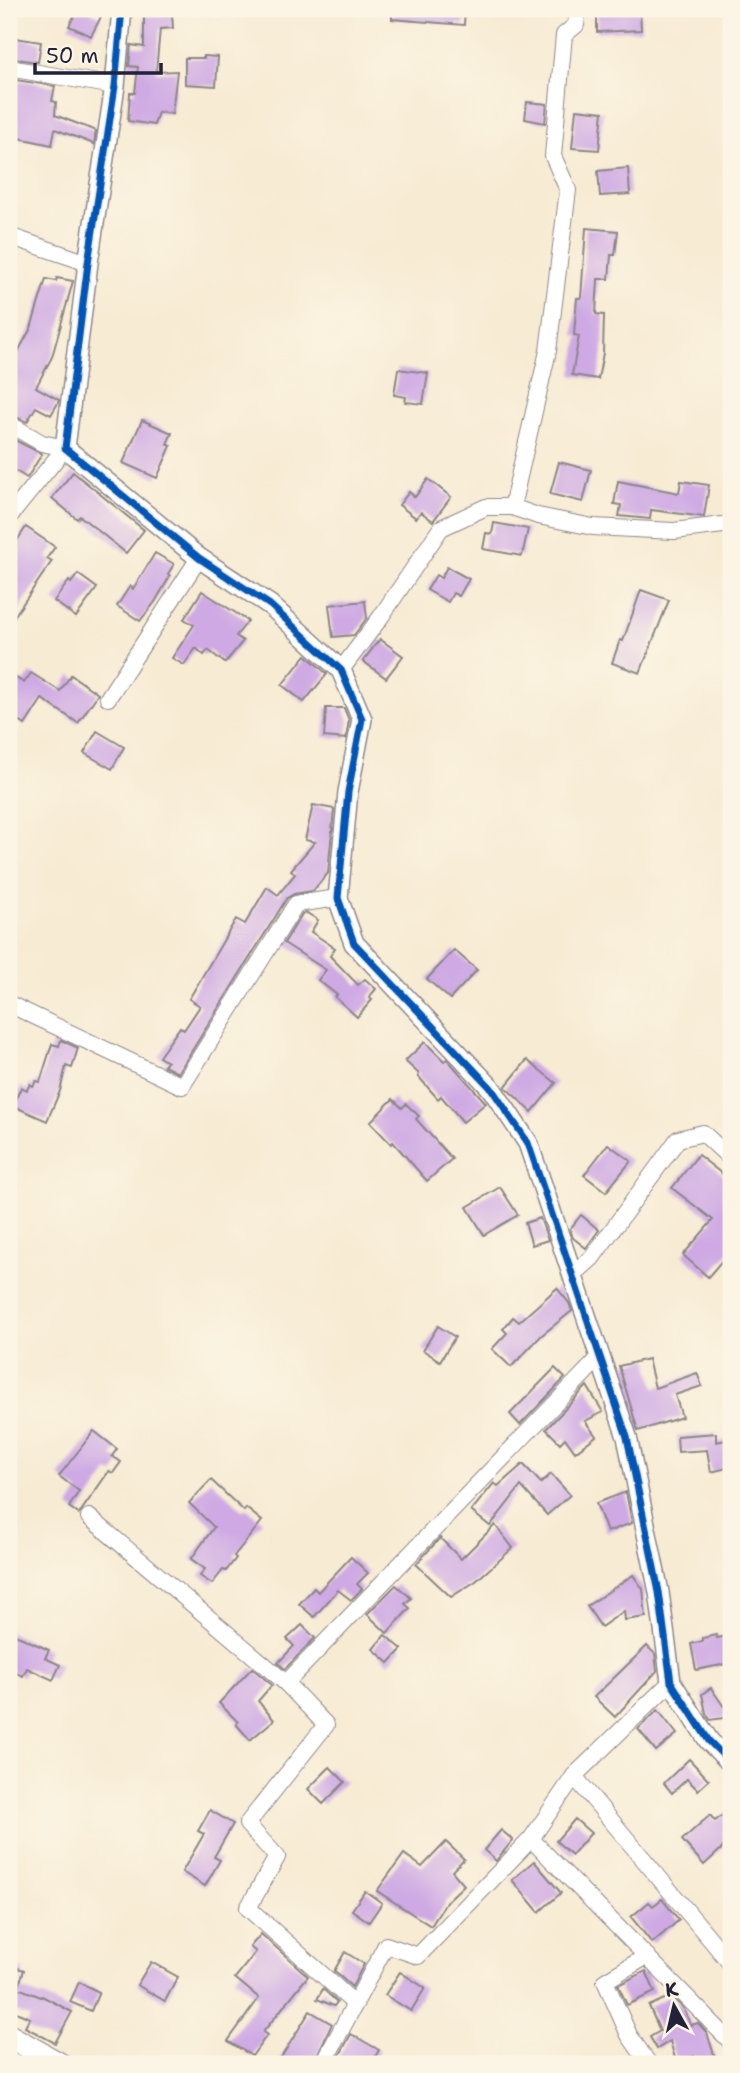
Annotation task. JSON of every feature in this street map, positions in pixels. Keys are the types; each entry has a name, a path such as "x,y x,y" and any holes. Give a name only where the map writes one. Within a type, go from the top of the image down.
{"main road":[{"path":"9,2036 59,2064"}],"street":[{"path":"9,517 65,448 88,263 115,86 122,9"},
{"path":"512,507 548,351 568,190 553,156 564,35 576,25 578,9"},
{"path":"9,68 115,86"},
{"path":"9,236 88,263"},
{"path":"9,425 42,443 65,448 199,558 270,606 341,670 362,719 348,792 338,898 354,943 491,1088 528,1143 626,1437 659,1592 671,1682 709,1741 731,1763"},
{"path":"341,670 441,528 486,507 512,507 538,516 593,527 674,531 731,524"},
{"path":"108,698 199,558"},
{"path":"9,1004 182,1087 296,904 338,898"},
{"path":"573,1275 592,1258 678,1139 703,1133 731,1159"},
{"path":"286,1683 601,1356"},
{"path":"89,1517 286,1683 326,1725 247,1824 277,1857 248,1908 355,2004"},
{"path":"323,2064 386,1945 418,1956 531,1839 574,1776 671,1682"},
{"path":"574,1776 731,1964"},
{"path":"531,1839 731,2042"},
{"path":"647,1956 605,1981 629,2035 649,2064"}],"building":[{"path":"78,9 92,9 91,12 101,17 91,36 69,26"},
{"path":"392,9 465,9 464,25 392,19"},
{"path":"640,9 641,30 597,32 597,10"},
{"path":"172,14 173,28 160,29 156,72 177,71 172,114 158,112 154,125 128,121 130,93 135,93 138,67 129,66 131,45 144,47 144,16"},
{"path":"9,37 41,42 38,62 9,58"},
{"path":"218,57 216,86 185,84 185,58"},
{"path":"9,79 55,86 52,101 56,102 55,115 96,131 94,144 55,129 52,145 9,136"},
{"path":"527,102 547,104 545,123 525,119"},
{"path":"576,109 603,112 599,150 572,148"},
{"path":"628,168 630,194 600,196 598,171"},
{"path":"586,228 618,231 615,255 611,255 609,279 598,279 596,314 604,315 603,353 598,379 572,375 579,336 574,335 577,298 581,298"},
{"path":"57,278 73,281 52,357 36,387 59,400 51,415 36,407 27,422 9,414 9,357 14,359 31,328 46,279 56,281"},
{"path":"398,369 428,373 423,404 405,402 406,397 394,395"},
{"path":"142,420 172,433 167,444 171,446 157,478 123,463"},
{"path":"15,440 42,454 27,478 9,467 9,450"},
{"path":"559,462 591,470 583,502 550,494"},
{"path":"73,472 144,530 126,553 80,516 77,519 52,498"},
{"path":"428,479 451,497 433,521 421,512 416,518 399,505 409,492 415,497"},
{"path":"618,481 679,493 681,481 709,485 704,517 651,510 650,519 619,516 621,505 614,504"},
{"path":"494,523 528,529 522,556 483,549 486,533 492,534"},
{"path":"26,527 55,547 47,558 52,561 9,624 9,553"},
{"path":"155,553 174,564 155,602 140,621 117,606 130,586 133,589"},
{"path":"447,567 469,579 459,596 453,593 448,602 427,590 436,575 441,578"},
{"path":"78,574 97,588 76,617 54,601"},
{"path":"641,590 669,600 640,673 612,663 620,640 623,641"},
{"path":"202,591 248,621 236,636 243,641 225,663 208,650 204,655 196,648 184,665 172,658 194,625 184,619"},
{"path":"365,601 367,618 354,635 333,637 329,605"},
{"path":"380,639 403,656 386,678 363,661"},
{"path":"306,655 327,674 304,702 282,685"},
{"path":"31,673 60,691 71,675 98,694 78,723 42,699 25,725 9,714 9,690 16,678 24,683"},
{"path":"326,708 344,708 349,720 346,739 324,737"},
{"path":"97,731 124,747 112,769 84,753"},
{"path":"313,805 334,809 328,873 313,891 287,898 178,1073 164,1066 167,1062 159,1057 180,1027 184,1030 200,1006 189,999 236,919 245,924 267,887 278,895 295,874 291,870 315,842 305,840"},
{"path":"307,913 318,920 311,932 335,948 330,956 358,985 365,979 376,989 369,997 372,1000 357,1017 335,997 337,995 318,980 326,970 284,943 302,914"},
{"path":"454,950 477,970 450,999 427,979"},
{"path":"61,1040 78,1048 72,1068 66,1066 60,1091 47,1121 13,1106 21,1087 27,1090 30,1084 33,1086 36,1081 40,1082 52,1044 59,1046"},
{"path":"425,1042 444,1061 447,1059 486,1103 463,1122 441,1096 438,1099 405,1061"},
{"path":"527,1060 556,1083 532,1112 505,1087"},
{"path":"393,1099 402,1108 406,1104 419,1116 416,1119 452,1159 427,1181 393,1142 391,1144 370,1122"},
{"path":"608,1144 631,1161 606,1192 584,1175"},
{"path":"698,1155 731,1181 731,1250 708,1277 683,1255 713,1220 672,1188"},
{"path":"500,1187 518,1215 484,1235 467,1207"},
{"path":"581,1215 599,1230 586,1248 573,1238 570,1229"},
{"path":"540,1218 548,1240 532,1245 525,1223"},
{"path":"557,1288 572,1311 542,1335 511,1367 492,1349 507,1333 503,1329 513,1317 519,1322"},
{"path":"438,1326 455,1337 440,1361 423,1350"},
{"path":"648,1359 655,1388 697,1373 702,1386 675,1395 682,1417 638,1431 619,1366"},
{"path":"555,1368 565,1378 520,1425 510,1414"},
{"path":"587,1386 603,1412 585,1421 596,1436 575,1452 565,1438 560,1443 546,1429"},
{"path":"94,1431 117,1449 112,1456 121,1462 113,1473 109,1471 79,1514 69,1507 79,1491 59,1476"},
{"path":"716,1433 716,1442 731,1439 731,1467 711,1472 707,1450 678,1452 677,1436"},
{"path":"523,1464 541,1483 551,1474 570,1495 547,1515 521,1486 490,1526 471,1511 494,1483 498,1486"},
{"path":"211,1480 244,1511 246,1508 262,1521 234,1556 236,1558 226,1571 223,1570 212,1584 200,1576 205,1569 191,1559 214,1527 189,1503"},
{"path":"626,1492 632,1523 607,1532 596,1503"},
{"path":"495,1525 513,1548 476,1581 451,1597 416,1564 440,1538 461,1559"},
{"path":"351,1557 368,1573 357,1584 362,1589 351,1600 338,1590 314,1617 299,1604 314,1588 318,1592"},
{"path":"633,1575 643,1589 646,1617 625,1620 624,1611 601,1627 587,1606"},
{"path":"396,1585 411,1598 405,1604 410,1608 387,1633 367,1614"},
{"path":"302,1625 315,1638 285,1669 278,1663 294,1646 287,1639"},
{"path":"9,1632 49,1650 45,1658 60,1665 53,1680 27,1668 23,1676 9,1670"},
{"path":"385,1635 402,1649 389,1663 373,1649"},
{"path":"716,1635 717,1638 727,1636 731,1663 696,1670 691,1644"},
{"path":"647,1646 655,1654 657,1671 615,1717 594,1697"},
{"path":"252,1668 272,1685 258,1701 274,1720 250,1740 236,1724 238,1722 219,1703"},
{"path":"711,1688 731,1717 710,1720 702,1694"},
{"path":"658,1710 677,1734 656,1751 638,1729"},
{"path":"689,1759 709,1780 698,1790 687,1779 672,1793 664,1783"},
{"path":"330,1767 345,1782 323,1804 308,1789"},
{"path":"731,1809 731,1840 704,1865 682,1840 710,1815 715,1821"},
{"path":"210,1810 233,1824 214,1857 220,1860 205,1886 182,1872 204,1834 198,1831"},
{"path":"575,1819 591,1833 572,1855 556,1841"},
{"path":"501,1830 513,1840 496,1861 484,1850"},
{"path":"446,1842 464,1859 452,1871 464,1885 447,1901 431,1926 377,1891 404,1854 422,1867"},
{"path":"534,1861 561,1893 539,1912 512,1880"},
{"path":"365,1891 382,1903 369,1922 352,1910"},
{"path":"662,1899 679,1920 652,1943 631,1917 649,1902 653,1906"},
{"path":"261,1934 308,1976 263,2032 267,2035 252,2056 228,2041 259,1998 235,1978 256,1952 250,1947"},
{"path":"345,1952 364,1964 352,1987 334,1971"},
{"path":"151,1962 178,1977 165,2001 137,1985"},
{"path":"9,1965 24,1970 18,1988 42,1996 72,2012 55,2043 25,2027 30,2018 9,2009"},
{"path":"646,1971 655,1992 627,2005 618,1985"},
{"path":"400,1972 425,1988 411,2011 385,1995"},
{"path":"79,1982 99,1992 91,2011 70,2002"},
{"path":"323,1989 337,2002 334,2006 317,1999"},
{"path":"671,1996 684,2009 691,2025 698,2023 707,2033 717,2064 697,2064 694,2056 676,2062 670,2041 657,2049 650,2037 660,2031 649,2006"},
{"path":"310,2011 332,2024 313,2064 277,2064"},
{"path":"351,2034 379,2050 371,2064 336,2062"}],"cycle path":[{"path":"122,9 115,86 88,263 65,448 199,558 270,605 341,670 362,719 348,792 338,898 354,943 491,1088 528,1143 627,1437 659,1592 671,1682 709,1741 731,1763"}]}
